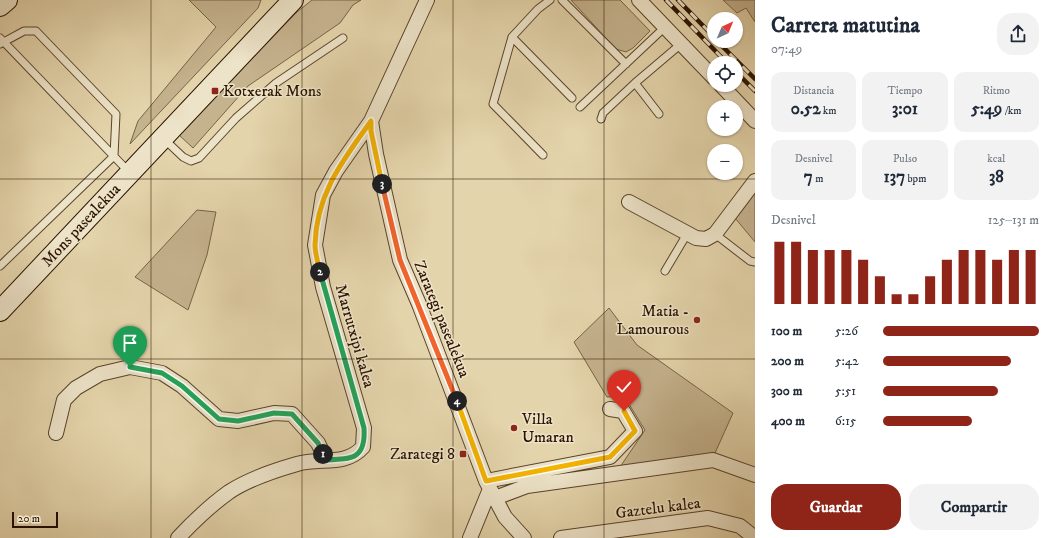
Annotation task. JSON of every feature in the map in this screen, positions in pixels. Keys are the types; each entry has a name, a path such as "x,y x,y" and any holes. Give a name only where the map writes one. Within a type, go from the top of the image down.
{"main road":[{"path":"0,6 6,0"},
{"name":"Mons pasealekua","path":"0,311 163,138 289,1"}],"street":[{"name":"Marrutxipi kalea","path":"178,538 229,492 293,465 344,459 355,456 363,447 365,439 364,428 323,287 315,245 323,195 336,171 371,121 427,0"},
{"path":"639,0 707,71"},
{"path":"727,92 755,121"},
{"name":"Zarategi pasealekua","path":"371,121 376,154 400,260 419,304 491,489 505,517 524,538"},
{"path":"629,202 687,234 701,240 715,234 755,181"},
{"path":"56,434 64,400 76,388 100,374 130,367 162,373 182,386 219,419 238,421 274,413 292,414 318,443 326,460"},
{"path":"491,489 610,457 635,431 624,411 610,409"},
{"path":"491,489 527,486 713,460 755,475"},
{"path":"470,538 491,489"},
{"name":"Gaztelu kalea","path":"561,538 708,518 740,526 755,538"}],"lane":[{"path":"543,155 493,104 512,37 538,9 550,0"},
{"path":"562,0 626,64"},
{"path":"580,107 665,27"},
{"path":"0,266 114,156 116,114 36,31 24,31 1,42 114,156 130,173"},
{"path":"512,37 572,98"},
{"path":"163,138 183,157 191,161 199,158 236,118 276,83 343,38"},
{"path":"601,119 603,112 634,83 682,44"},
{"path":"634,83 660,114"},
{"path":"665,271 687,234"},
{"path":"715,234 750,260 755,262"}],"shaded area":[{"path":"189,0 261,0 258,8 130,144 138,121 216,27"},
{"path":"312,0 361,0 353,5 340,23 248,86 193,148 178,134 297,12"},
{"path":"571,0 620,0 650,31 633,48 626,52 616,49"},
{"path":"723,0 755,0 755,22 746,8 736,12"},
{"path":"755,192 755,242 735,218"},
{"path":"197,210 216,212 207,255 188,310 135,277"},
{"path":"609,308 637,345 733,413 715,453 620,467 645,430 624,396 607,397 574,342"}],"railway":[{"path":"666,0 720,56"},
{"path":"678,0 707,30"},
{"path":"724,48 755,79"},
{"path":"743,79 755,91"}],"place":[{"name":"Kotxerak Mons","path":"215,91"},
{"name":"Matia - Lamourous","path":"697,320"},
{"name":"Villa Umaran","path":"514,428"},
{"name":"Zarategi 8","path":"463,454"}],"route":[{"path":"130,367 162,373 182,386 219,419 238,421 274,413 292,414 318,443 326,460 344,459 355,456 363,447 365,439 364,428 323,287 315,245 323,195 342,161 371,121 371,131 400,260 419,304 486,481 610,457 635,431 624,411"}]}
